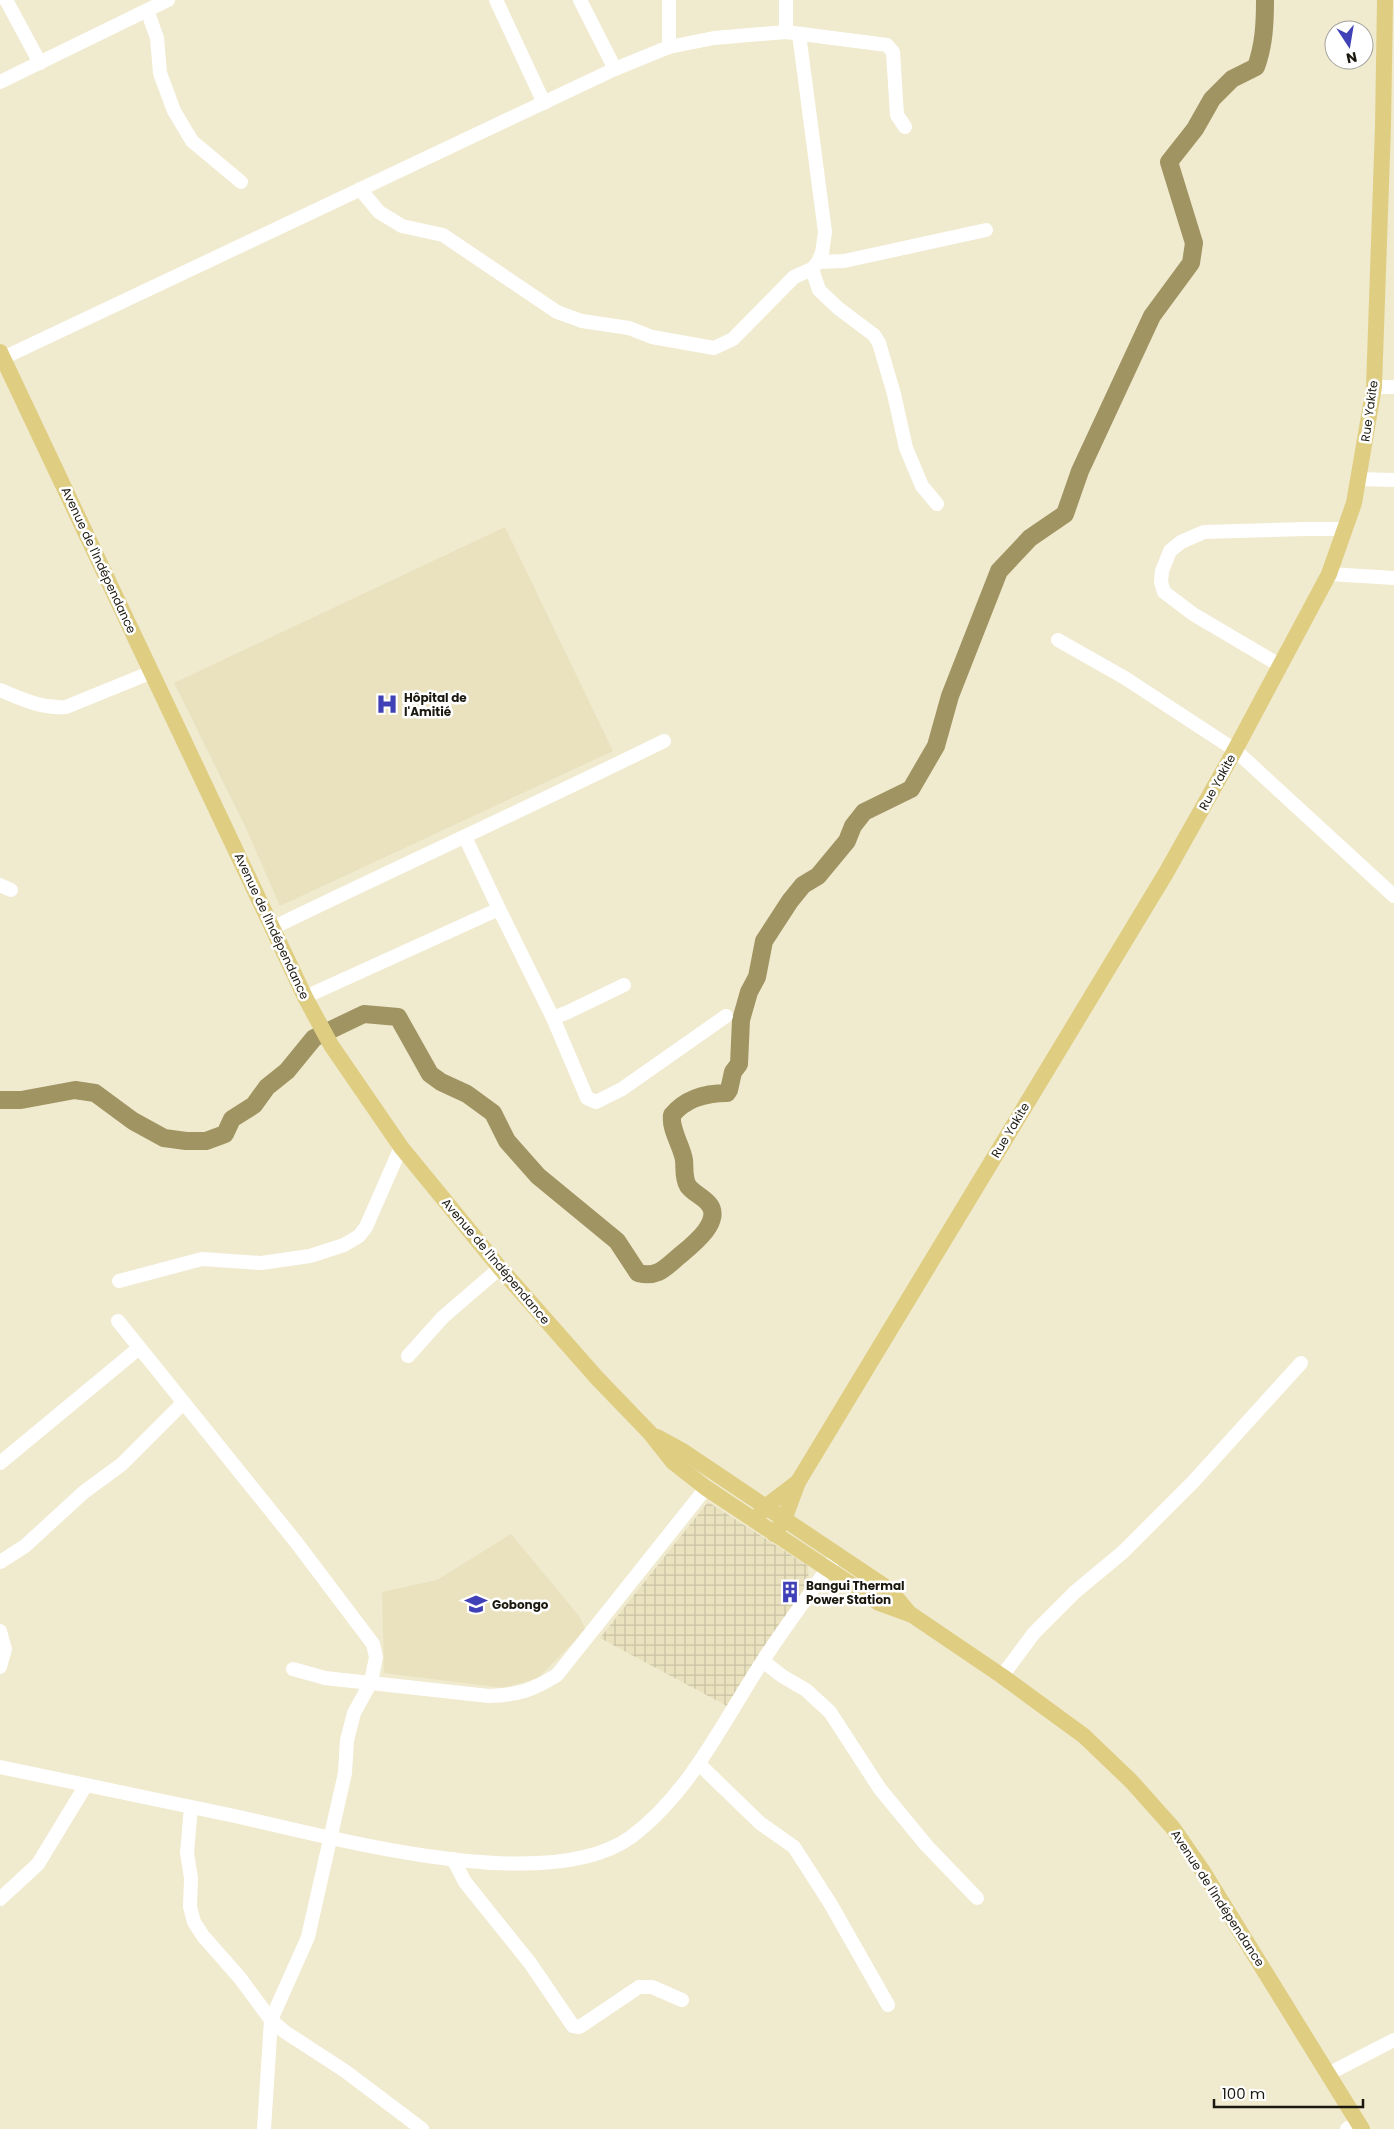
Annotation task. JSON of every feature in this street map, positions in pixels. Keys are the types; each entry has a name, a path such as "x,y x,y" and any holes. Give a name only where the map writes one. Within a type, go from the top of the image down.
{"main road":[{"name":"Rue Yakite","path":"774,1534 784,1520 798,1482 1166,873 1330,574 1345,530 1359,479 1374,387 1389,126 1385,0"},
{"name":"Avenue de l'Indépendance","path":"1,355 320,1027 330,1045 401,1148 500,1268 597,1378 650,1433 673,1462 706,1488 879,1603 912,1615 1002,1676 1084,1736 1131,1781 1173,1828 1328,2074 1356,2127"},
{"name":"Avenue de l'Indépendance","path":"650,1433 681,1450 890,1590 912,1615"},
{"name":"Rue Yakite","path":"754,1520 765,1507 798,1482"}],"street":[{"path":"6,0 40,63"},
{"path":"496,0 544,103"},
{"path":"580,0 615,69"},
{"path":"668,47 669,0"},
{"path":"786,0 825,232 822,253 815,266 819,290 838,308 874,335 879,343 894,394 906,448 922,486 937,504"},
{"path":"0,82 163,1"},
{"path":"147,10 157,38 160,73 174,111 192,140 241,182"},
{"path":"1,355 615,69 668,47 714,38 792,33 887,45 893,52 897,115 905,127"},
{"path":"360,189 379,212 402,226 443,234 556,312 582,321 629,328 662,339 714,348 724,345 733,339 794,276 815,266 986,230"},
{"path":"1374,387 1394,387"},
{"path":"1359,479 1394,480"},
{"path":"1281,666 1193,614 1164,592 1161,582 1162,571 1170,552 1188,538 1204,532 1305,529 1345,530"},
{"path":"1330,574 1394,578"},
{"path":"1058,640 1125,678 1235,750 1394,896"},
{"path":"0,690 39,706 52,708 66,707 152,672"},
{"path":"272,928 664,741"},
{"path":"465,837 553,1018 587,1098 596,1102 622,1089 726,1016"},
{"path":"305,997 500,909"},
{"path":"553,1018 624,985"},
{"path":"119,1281 202,1259 261,1263 310,1256 344,1245 359,1236 366,1228 401,1148"},
{"path":"408,1356 443,1318 500,1268"},
{"path":"118,1321 296,1542 373,1644 376,1657 371,1682 354,1713 347,1740 345,1773 308,1937 271,2020 264,2129"},
{"path":"0,1463 139,1348"},
{"path":"1002,1676 1034,1633 1075,1592 1123,1552 1193,1482 1301,1363"},
{"path":"0,1562 25,1546 84,1492 122,1464 183,1404"},
{"path":"292,1669 325,1678 489,1696 515,1695 538,1687 557,1675 706,1488"},
{"path":"0,1767 405,1854 453,1860 538,1863 571,1859 600,1852 628,1839 657,1816 698,1764 763,1661 836,1555"},
{"path":"0,1631 5,1649 0,1667"},
{"path":"763,1661 782,1676 806,1690 830,1712 880,1789 927,1846 977,1898"},
{"path":"698,1764 760,1823 794,1847 830,1903 888,2005"},
{"path":"0,1899 38,1864 86,1785"},
{"path":"191,1807 187,1853 191,1878 190,1907 194,1922 203,1936 240,1978 271,2020 285,2032 383,2099 422,2129"},
{"path":"453,1860 465,1882 530,1963 573,2026 579,2027 639,1987 652,1987 682,2000"},
{"path":"1328,2074 1394,2040"}],"shaded area":[{"name":"Hôpital de l'Amitié","path":"505,527 613,751 280,906 244,824 174,683"},
{"path":"708,1502 808,1566 809,1586 727,1706 600,1638"},
{"name":"Gobongo","path":"511,1534 579,1616 586,1630 538,1678 504,1688 384,1673 382,1592 437,1580"}],"waterway":[{"path":"0,1100 21,1100 75,1090 95,1093 133,1121 164,1138 206,1141 225,1134 232,1119 254,1105 267,1087 287,1071 314,1038 364,1014 398,1017 430,1074 441,1082 467,1094 493,1113 507,1141 538,1176 617,1241 638,1273 650,1274 660,1271 690,1247 709,1225 712,1218 712,1210 708,1203 686,1183 684,1160 674,1132 672,1115 690,1101 704,1095 727,1093 729,1090 733,1072 739,1064 741,1020 749,992 757,977 764,941 790,901 803,885 818,876 847,841 853,826 864,812 911,789 936,746 950,696 999,571 1030,538 1065,514 1080,471 1152,316 1191,263 1194,243 1169,162 1195,129 1212,99 1232,79 1256,67 1264,34 1265,0"}],"place":[{"name":"Hôpital de l'Amitié","path":"387,704"},
{"name":"Bangui Thermal Power Station","path":"790,1592"},
{"name":"Gobongo","path":"476,1604"}]}
